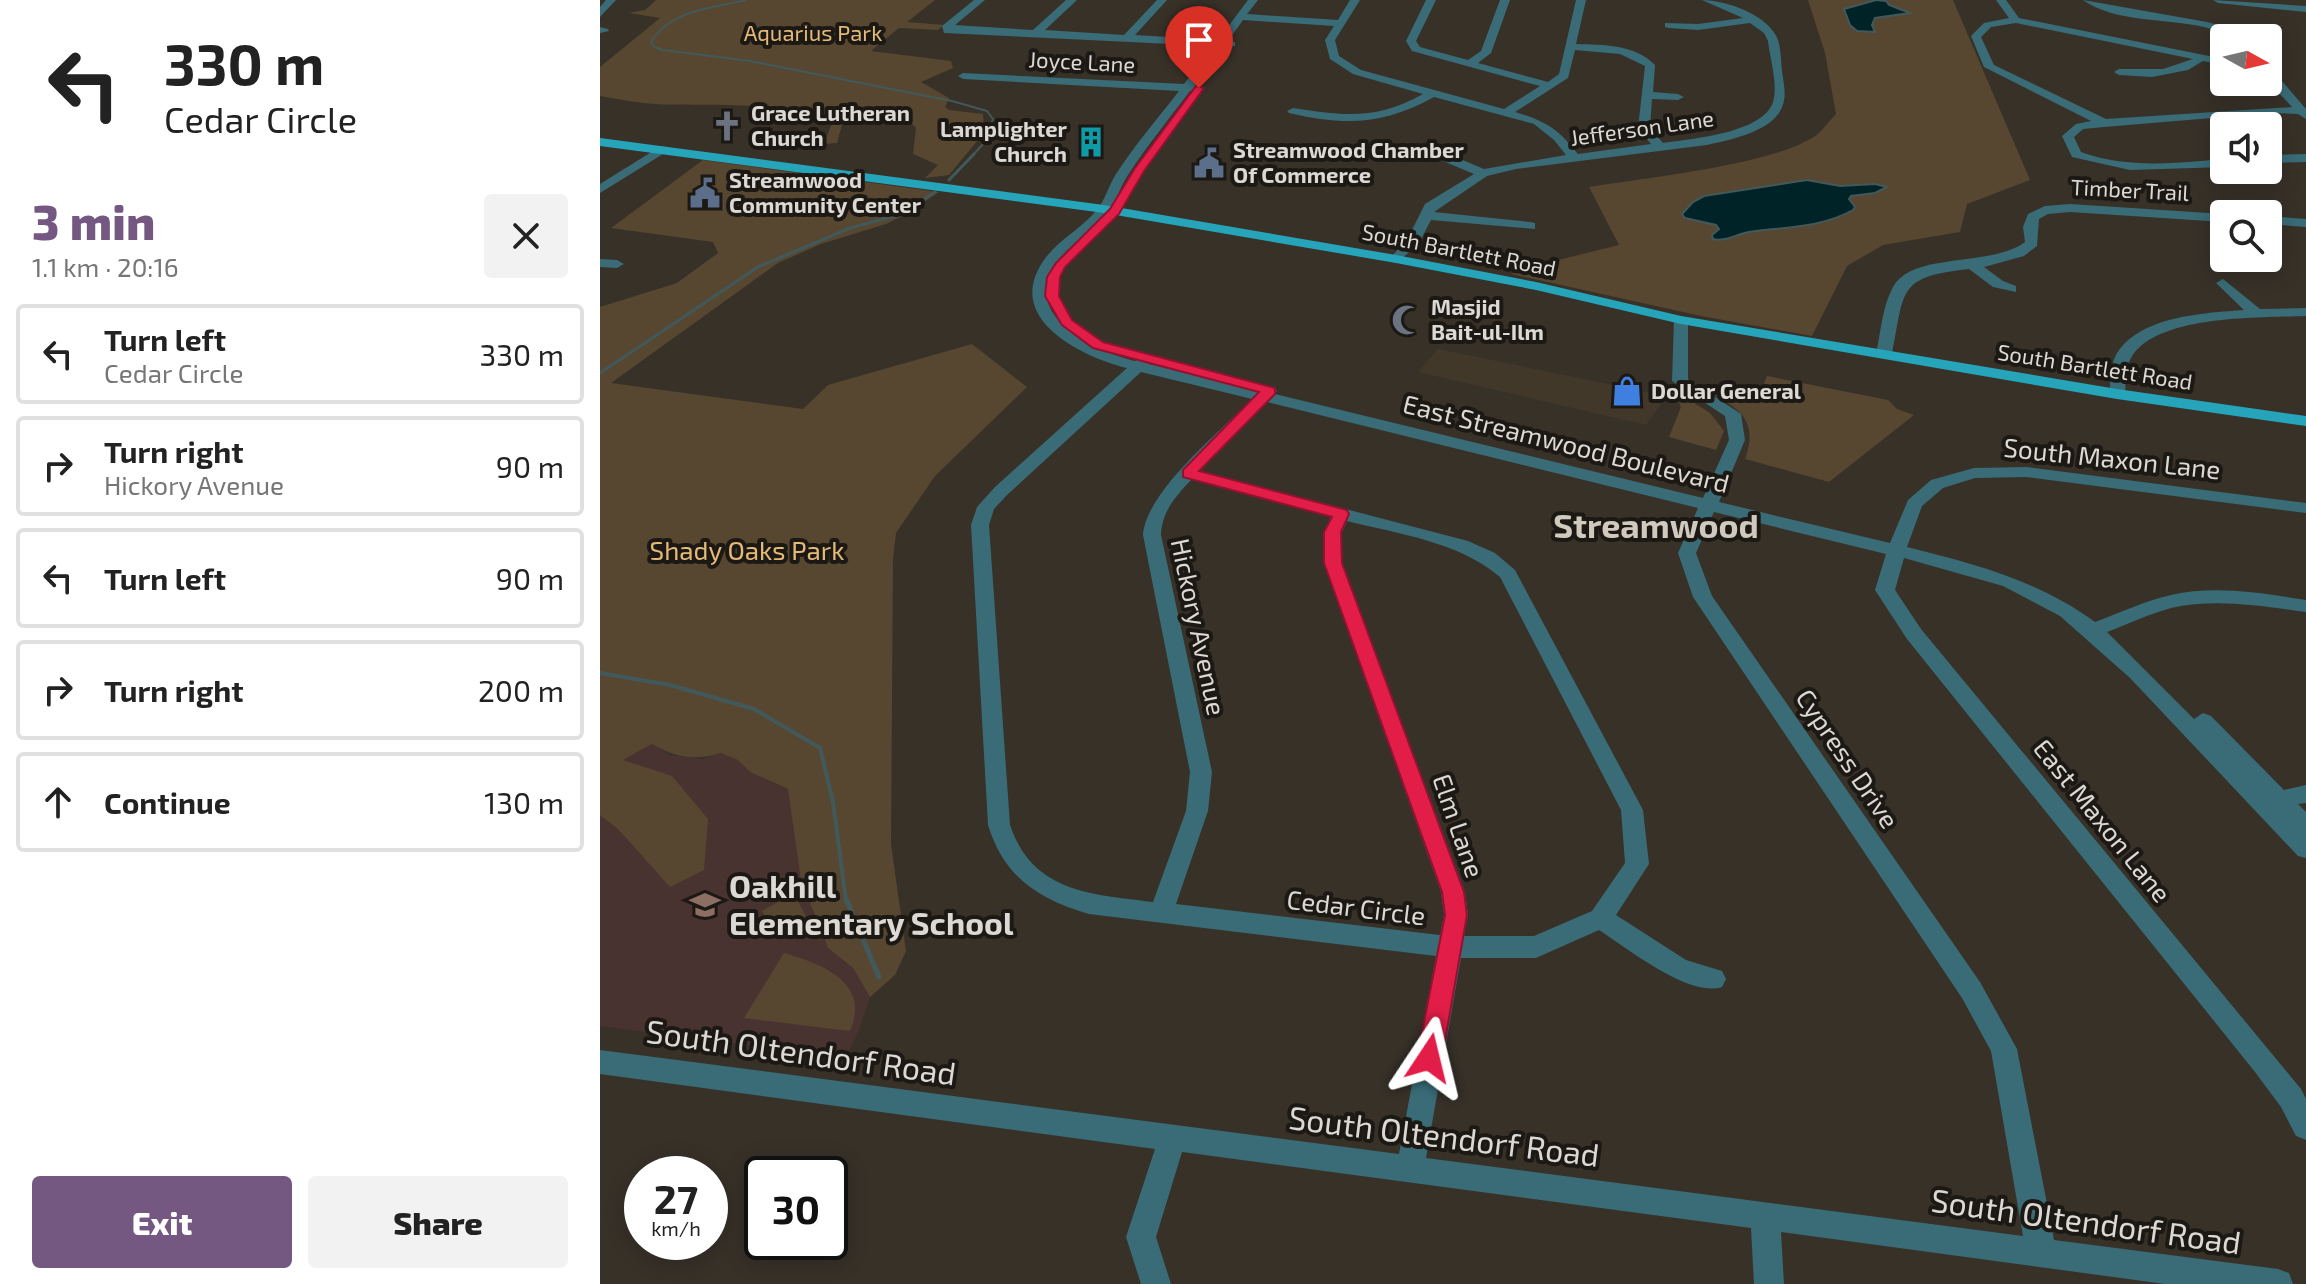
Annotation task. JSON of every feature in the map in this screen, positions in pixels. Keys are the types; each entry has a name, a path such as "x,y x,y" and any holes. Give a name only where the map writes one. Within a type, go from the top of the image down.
{"main road":[{"name":"South Bartlett Road","path":"600,142 1109,210 1396,259 1536,286 1681,320 2117,394 2306,421"}],"street":[{"path":"600,14 611,0"},
{"path":"980,0 947,30 1226,43"},
{"path":"1037,32 1072,0"},
{"path":"1127,38 1162,0"},
{"path":"1246,18 1253,0"},
{"path":"1246,18 1264,0"},
{"path":"1355,0 1330,40 1334,57 1357,72 1506,113 1547,128 1575,158"},
{"path":"1431,0 1411,41 1416,49 1551,86"},
{"path":"1469,64 1486,53 1505,0"},
{"path":"1506,113 1564,76 1581,0"},
{"path":"2001,0 2016,20"},
{"path":"2088,0 2110,8 2210,26"},
{"path":"2218,0 2306,9"},
{"path":"1716,1 1755,19"},
{"path":"1246,18 1341,23"},
{"name":"East Streamwood Boulevard","path":"1246,18 1109,210 1046,268 1040,285 1041,302 1050,321 1070,340 1106,357 1142,363 1898,546 1988,564 2032,580 2100,628 2270,801 2306,849"},
{"path":"1669,25 1698,27 1755,19"},
{"name":"Jefferson Lane","path":"1396,259 1413,242 1425,215 1443,197 1483,173 1516,165 1730,136 1773,113 1780,98 1773,41 1755,19"},
{"path":"2104,123 1989,67 1976,36 1988,25 2016,20 2210,59"},
{"path":"1570,47 1617,49 1638,54 1650,65 1644,128 1660,147"},
{"path":"2119,72 2177,71 2193,66 2202,57"},
{"name":"Joyce Lane","path":"963,76 1194,88"},
{"path":"2282,88 2304,114"},
{"path":"1293,111 1338,118 1379,119 1402,112 1433,93"},
{"path":"1647,95 1678,97"},
{"path":"2210,164 2161,168 2097,163 2076,154 2068,136 2080,126 2104,123 2272,110 2304,114"},
{"path":"1446,148 1447,158 1483,173"},
{"path":"600,189 665,149"},
{"path":"2282,159 2306,158"},
{"name":"Timber Trail","path":"1884,354 1898,291 1904,281 1920,273 1973,265 2024,252 2032,243 2030,227 2033,217 2045,210 2070,208 2210,217"},
{"path":"1425,215 1530,226"},
{"path":"2282,221 2306,223"},
{"path":"600,263 617,264"},
{"path":"1973,265 1998,284 2011,289"},
{"path":"2223,283 2257,314"},
{"path":"2117,394 2122,357 2144,335 2188,322 2306,312"},
{"name":"Cypress Drive","path":"1681,320 1680,381 1733,414 1737,440 1687,553 1703,597 1971,990 2004,1049 2041,1252"},
{"name":"Cedar Circle","path":"1142,363 1001,491 986,507 980,525 999,825 1008,852 1024,873 1059,895 1089,904 1449,947 1536,947 1601,918"},
{"name":"Hickory Avenue","path":"1161,912 1197,811 1201,772 1152,527 1162,501 1266,394"},
{"name":"South Maxon Lane","path":"1898,546 1908,512 1927,491 1956,476 1985,472 2026,472 2306,508"},
{"path":"1188,473 1461,545 1488,557 1508,574 1632,810 1637,864 1601,918 1678,968 1713,979"},
{"name":"Elm Lane","path":"1341,514 1333,532 1333,563 1453,892 1456,915 1410,1169"},
{"name":"East Maxon Lane","path":"1898,546 1885,590 1914,634 2264,1063 2291,1098 2306,1127"},
{"path":"2100,628 2168,602 2188,598 2250,598 2306,606"},
{"path":"2270,801 2306,794"},
{"name":"East Streamwood Boulevard","path":"2270,801 2306,827"},
{"name":"South Oltendorf Road","path":"600,1062 2278,1284"},
{"path":"1156,1284 1141,1237 1172,1140"},
{"path":"1765,1215 1769,1284"}],"shaded area":[{"path":"1438,349 1667,396 1646,425 1418,372"},
{"name":"Oakhill Elementary School","path":"652,744 670,755 702,759 729,751 750,772 789,790 828,948 853,968 870,997 845,1058 600,1026 600,773"}],"green space":[{"name":"Aquarius Park","path":"656,0 935,0 907,22 944,25 938,30 899,28 871,51 951,61 953,68 921,82 949,98 945,107 949,110 983,114 984,127 978,140 949,175 925,178 938,165 913,154 916,128 905,116 875,112 866,106 842,111 845,114 837,143 824,144 832,123 818,115 798,110 655,104 600,96 600,67 660,18 629,13 645,10"},
{"path":"1808,0 1953,0 2030,180 1967,204 1960,232 1883,245 1847,266 1812,336 1701,316 1511,274 1619,245 1589,187 1744,161 1801,144 1819,133 1836,114 1825,53"},
{"name":"Shady Oaks Park","path":"703,160 939,192 886,224 821,244 778,263 611,383 803,409 828,385 972,344 1027,387 935,476 896,533 893,559 891,844 906,951 895,975 870,997 853,968 828,948 801,880 788,789 750,772 738,760 721,753 686,757 652,744 623,760 672,776 708,819 704,870 670,887 618,829 600,815 600,307 677,283 718,253 713,242 611,228"},
{"path":"1767,376 1888,400 1897,409 1914,415 1829,482 1745,459 1749,443 1746,420 1730,404 1694,384 1759,396"},
{"path":"1683,396 1710,413 1724,431 1716,450 1669,437 1681,407 1677,397"},
{"path":"794,893 807,919 776,938 762,911"},
{"path":"784,953 827,970 848,988 854,1000 855,1014 850,1031 744,1018"}],"water":[{"path":"1876,0 1886,1 1910,13 1875,18 1872,25 1875,32 1857,31 1850,25 1844,9"},
{"path":"1807,180 1840,186 1875,184 1887,187 1875,193 1851,196 1849,199 1855,207 1841,216 1802,226 1749,232 1722,239 1713,239 1712,235 1719,229 1716,225 1685,218 1682,214 1704,196"}],"waterway":[{"path":"746,0 681,17 659,31 651,42 654,47 663,50 750,61 952,101 987,111 993,119 985,142 972,156"},
{"path":"949,180 974,154"},
{"path":"600,373 758,267 850,228 902,214 935,192"},
{"path":"600,673 670,685 754,709 820,748 833,802 846,901"},
{"path":"846,899 879,977"}],"place":[{"name":"Grace Lutheran Church","path":"727,126"},
{"name":"Lamplighter Church","path":"1091,142"},
{"name":"Streamwood Chamber Of Commerce","path":"1209,163"},
{"name":"Streamwood Community Center","path":"705,193"},
{"name":"Masjid Bait-ul-Ilm","path":"1407,320"},
{"name":"Dollar General","path":"1627,391"},
{"name":"Oakhill Elementary School","path":"705,905"}],"district":[{"name":"Streamwood","path":"1656,526"}],"route":[{"path":"1199,88 1139,170 1115,211 1060,265 1055,273 1052,296 1066,323 1098,345 1269,391 1188,473 1341,514 1333,532 1333,563 1453,892 1456,915 1429,1058"}]}
